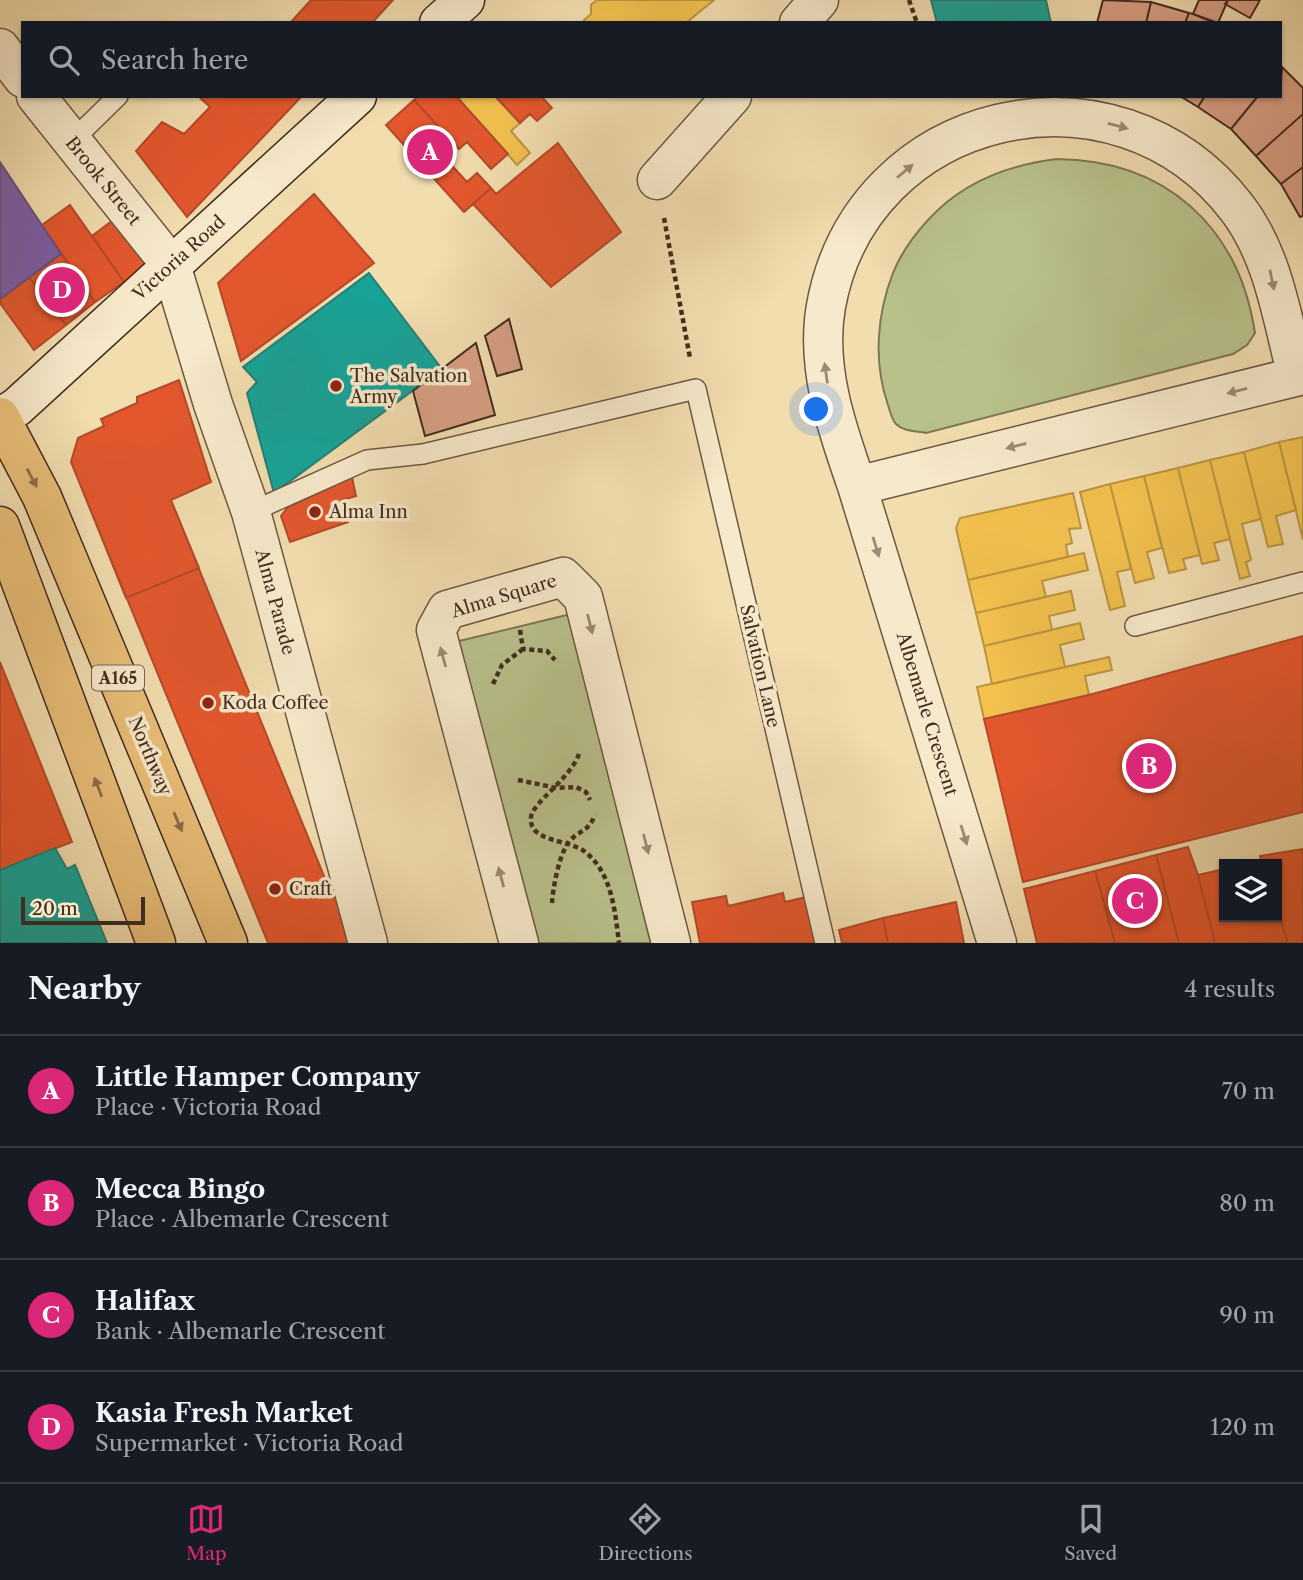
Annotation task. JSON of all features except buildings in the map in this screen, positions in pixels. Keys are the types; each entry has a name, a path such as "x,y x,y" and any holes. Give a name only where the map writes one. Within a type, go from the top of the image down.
{"main road":[{"name":"Northway","path":"0,418 42,497 228,943"},
{"path":"0,526 156,943"}],"street":[{"path":"441,21 465,0"},
{"path":"801,21 819,0"},
{"path":"0,48 21,75"},
{"name":"Brook Street","path":"38,98 171,265"},
{"name":"Victoria Road","path":"0,418 18,407 355,98"},
{"path":"657,180 730,98"},
{"name":"Albemarle Crescent","path":"858,486 1300,375 1270,268 1256,238 1216,184 1191,162 1131,130 1099,121 1066,117 1002,122 947,142 917,160 890,183 867,210 849,240 835,272 825,317 825,376 858,486 997,943"},
{"name":"Alma Parade","path":"171,265 213,404 251,512 368,943"},
{"name":"Alma Square","path":"519,943 436,630 447,610 564,578 583,597 671,943"}],"lane":[{"path":"71,142 116,98"},
{"path":"251,512 368,460 423,454 695,389"},
{"name":"Salvation Lane","path":"695,389 825,943"},
{"path":"1135,626 1303,582"}],"path":[{"path":"909,0 916,21"},
{"path":"657,180 695,389"},
{"path":"510,592 523,649"},
{"path":"489,695 502,665 523,649 547,651 563,669"},
{"path":"581,750 574,768 557,788 537,803 531,817 533,830 541,838 569,842 599,864 615,906 619,943"},
{"path":"514,779 557,788 576,788 586,792 596,815 590,827 569,842 554,884 555,915"}],"green space":[{"path":"1057,159 1096,162 1132,172 1163,187 1191,207 1214,232 1233,261 1246,295 1255,333 1247,345 1233,354 926,433 899,427 892,418 883,389 879,338 883,305 904,251 923,225 942,206 972,185 1004,171"},
{"path":"571,614 651,943 528,943 455,642"}],"place":[{"name":"Little Hamper Company","path":"430,152"},
{"name":"Kasia Fresh Market","path":"62,290"},
{"name":"The Salvation Army","path":"336,386"},
{"name":"Alma Inn","path":"315,512"},
{"name":"Koda Coffee","path":"208,703"},
{"name":"Mecca Bingo","path":"1149,766"},
{"name":"Craft","path":"275,889"},
{"name":"Halifax","path":"1135,901"}]}
